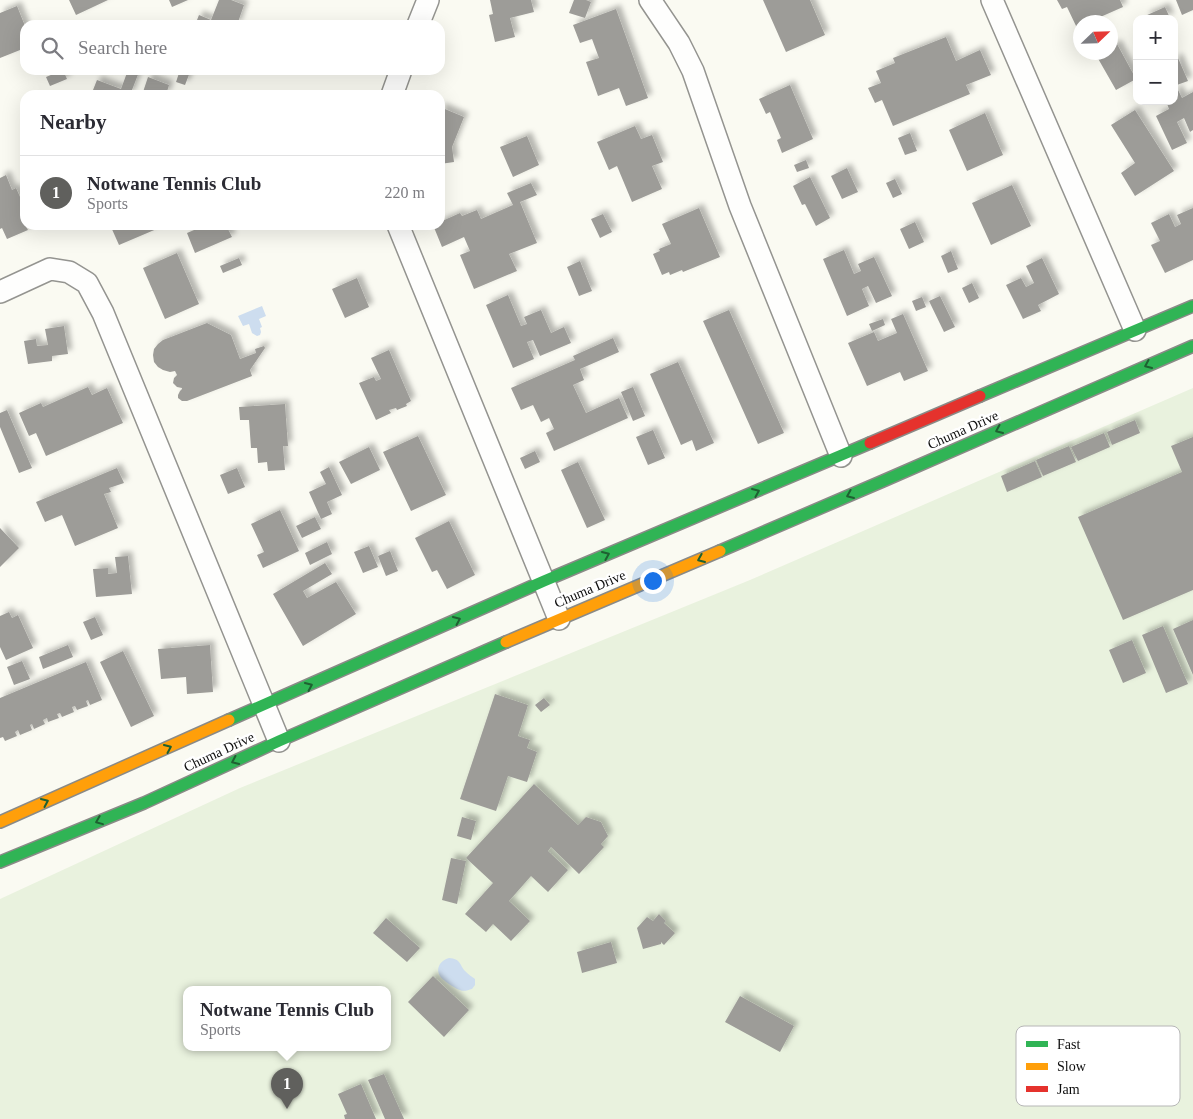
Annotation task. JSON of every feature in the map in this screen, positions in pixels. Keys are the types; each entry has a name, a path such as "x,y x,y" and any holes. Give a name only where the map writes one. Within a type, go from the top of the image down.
{"main road":[{"name":"Chuma Drive","path":"0,822 544,581 1193,306"},
{"name":"Chuma Drive","path":"2,857 144,803 279,741 559,619 1193,346"}],"street":[{"path":"420,20 428,0"},
{"path":"650,0 679,43 693,71 740,206 841,456"},
{"path":"992,0 1135,330"},
{"path":"394,90 399,75"},
{"path":"400,230 559,619"},
{"path":"0,292 50,269 69,272 87,283 103,313 279,741"}],"green space":[{"path":"1193,388 1193,1119 0,1119 0,899 240,788 750,580"}],"water":[{"path":"262,306 266,316 259,319 262,327 260,328 260,335 257,336 252,333 249,324 243,326 238,316"},
{"path":"449,958 458,961 465,971 475,979 475,985 472,989 462,991 446,982 440,976 438,970 440,965"}],"building":[{"path":"69,0 108,0 76,15"},
{"path":"169,0 188,0 172,7"},
{"path":"219,0 231,0 244,5 239,20 211,20"},
{"path":"490,0 531,0 534,12 510,18 515,37 495,42 489,15 493,14"},
{"path":"574,0 591,2 585,18 569,13"},
{"path":"763,0 810,0 825,35 786,52"},
{"path":"1057,0 1120,0 1123,7 1105,15 1073,15 1073,20 1067,7 1062,9"},
{"path":"1176,0 1193,0 1193,10 1182,15"},
{"path":"17,6 23,20 20,20 20,50 0,58 0,13"},
{"path":"1165,7 1169,15 1147,15"},
{"path":"616,9 648,98 626,106 619,88 598,96 586,62 599,58 592,39 580,43 573,25"},
{"path":"199,15 211,20 197,20"},
{"path":"946,37 956,61 980,50 991,75 966,85 970,94 893,126 882,100 875,103 868,88 881,83 876,71 895,63 893,58"},
{"path":"1118,46 1133,73 1133,81 1116,90 1099,60 1118,60"},
{"path":"1178,58 1188,81 1178,85"},
{"path":"65,75 67,79 50,86 46,77"},
{"path":"126,75 138,75 132,90 93,90 97,80 121,89"},
{"path":"178,75 189,75 185,85 176,82"},
{"path":"148,77 169,85 168,90 144,90"},
{"path":"790,85 813,139 782,153 777,140 781,138 770,112 766,114 759,99"},
{"path":"1178,90 1182,98 1193,92 1193,130 1190,132 1184,118 1177,122 1187,143 1172,150 1156,116 1169,109 1168,105 1178,105"},
{"path":"445,109 464,117 452,147 454,162 445,163"},
{"path":"1135,110 1174,171 1135,196 1121,173 1135,163 1111,125"},
{"path":"985,113 1003,155 967,171 949,130"},
{"path":"635,126 641,139 652,135 663,162 652,166 662,189 632,202 617,166 609,170 597,142"},
{"path":"910,133 917,151 905,155 898,138"},
{"path":"527,136 539,165 513,177 500,147"},
{"path":"806,160 809,168 797,172 794,165"},
{"path":"847,168 858,192 842,199 831,176"},
{"path":"6,175 12,190 16,188 20,197 20,230 28,230 7,239 2,228 0,229 0,178"},
{"path":"810,177 830,218 816,226 805,204 802,205 793,186"},
{"path":"895,179 902,194 893,198 886,183"},
{"path":"531,183 537,195 520,202 537,243 509,254 517,271 474,289 460,255 470,251 464,237 442,247 435,230 445,230 445,220 460,213 462,216 477,210 481,219 513,205 507,193"},
{"path":"1012,185 1031,226 991,245 972,203"},
{"path":"699,208 720,257 683,272 682,270 670,275 669,272 662,275 653,254 671,244 662,224"},
{"path":"1193,208 1193,260 1165,273 1151,245 1160,241 1151,223 1169,214 1175,227 1181,224 1177,215"},
{"path":"603,214 612,232 600,238 591,219"},
{"path":"915,222 924,242 909,249 900,229"},
{"path":"112,230 154,230 119,245"},
{"path":"194,230 228,230 232,237 195,253 187,233"},
{"path":"844,250 854,274 861,271 858,264 874,257 892,296 876,303 868,286 862,289 869,306 847,316 823,259"},
{"path":"951,251 958,269 948,273 941,256"},
{"path":"177,253 199,304 165,319 143,268"},
{"path":"239,258 242,265 223,273 220,266"},
{"path":"1042,258 1059,294 1038,305 1041,311 1023,319 1006,285 1021,278 1026,287 1034,283 1026,266"},
{"path":"580,261 592,291 579,296 567,267"},
{"path":"357,278 369,307 345,318 332,289"},
{"path":"972,283 979,298 969,303 962,288"},
{"path":"508,295 521,326 527,324 524,317 541,310 551,333 564,327 571,343 540,356 533,340 527,342 534,359 513,368 486,305"},
{"path":"940,296 955,327 944,332 929,301"},
{"path":"922,297 926,307 916,311 912,301"},
{"path":"729,310 784,433 758,444 703,321"},
{"path":"903,314 928,371 904,381 900,372 867,386 848,343 874,332 878,341 897,333 891,319"},
{"path":"883,319 885,325 872,331 869,324"},
{"path":"207,323 231,335 240,359 256,353 255,349 264,346 265,348 250,370 252,376 187,401 182,401 178,398 178,395 182,388 177,387 173,383 177,375 175,371 170,372 158,367 154,362 154,349 163,340"},
{"path":"64,326 68,354 52,356 52,361 28,364 24,341 36,339 37,346 48,345 45,329"},
{"path":"613,338 619,352 580,369 584,380 573,385 586,413 619,398 628,418 554,451 546,433 554,429 549,418 541,422 533,405 521,410 511,388 575,360 573,356"},
{"path":"389,350 411,401 406,404 407,406 397,410 396,408 389,410 391,413 376,420 359,383 374,377 376,381 381,379 371,358"},
{"path":"678,362 714,443 696,451 692,440 681,445 650,374"},
{"path":"88,387 92,395 107,388 123,423 46,456 36,433 29,436 19,413 41,403 43,407"},
{"path":"633,387 645,416 633,421 621,392"},
{"path":"285,404 288,446 283,446 285,470 268,471 267,462 258,463 257,448 251,448 249,420 240,420 239,407"},
{"path":"7,410 32,468 19,473 0,427 0,413"},
{"path":"1135,420 1140,433 1112,445 1107,432"},
{"path":"653,430 665,458 648,465 636,437"},
{"path":"1104,433 1110,447 1078,461 1071,447"},
{"path":"418,436 446,495 411,511 383,452"},
{"path":"1193,437 1193,590 1123,620 1078,517 1182,472 1171,446"},
{"path":"1069,446 1076,462 1043,476 1036,460"},
{"path":"369,447 380,470 351,484 339,462"},
{"path":"535,451 540,462 525,469 520,458"},
{"path":"1035,461 1042,477 1007,492 1001,476"},
{"path":"578,462 605,520 587,528 561,470"},
{"path":"329,467 342,495 327,502 332,514 321,519 309,492 326,484 320,472"},
{"path":"117,468 124,483 109,488 111,492 104,494 118,528 75,546 62,515 45,522 36,502"},
{"path":"237,468 245,487 228,494 220,475"},
{"path":"280,510 299,551 263,568 257,555 264,552 251,524"},
{"path":"315,517 321,529 302,538 296,526"},
{"path":"449,521 475,575 447,589 437,570 432,572 415,538"},
{"path":"0,528 19,548 0,567"},
{"path":"327,542 332,554 310,565 305,553"},
{"path":"369,546 378,567 363,573 354,552"},
{"path":"390,551 398,571 386,576 378,556"},
{"path":"128,556 132,594 96,597 93,569 108,568 108,574 117,573 115,557"},
{"path":"325,563 332,574 303,591 307,598 336,582 356,614 303,646 273,594"},
{"path":"9,612 12,618 18,615 33,648 6,660 0,647 0,616"},
{"path":"95,617 103,635 91,640 83,622"},
{"path":"1193,620 1193,675 1173,629"},
{"path":"1163,626 1188,684 1166,693 1142,635"},
{"path":"1132,640 1146,673 1123,683 1109,650"},
{"path":"68,645 73,657 43,669 39,657"},
{"path":"210,645 213,692 187,694 186,677 161,679 158,649"},
{"path":"123,651 154,716 131,727 100,662"},
{"path":"22,661 30,679 14,685 7,667"},
{"path":"86,662 102,700 90,705 88,700 86,701 88,706 77,710 75,706 72,707 74,712 62,717 60,713 57,714 59,718 48,722 47,718 43,720 45,724 34,729 32,724 30,725 32,730 20,735 18,730 15,732 17,736 5,741 3,737 0,738 0,698"},
{"path":"495,694 528,705 518,736 530,740 527,748 537,752 527,782 508,776 496,811 460,799"},
{"path":"544,698 550,705 541,712 535,705"},
{"path":"534,784 578,825 586,817 601,822 608,836 601,844 604,847 579,874 551,847 548,851 568,870 548,892 531,876 509,901 530,921 511,941 493,924 486,932 465,914 493,883 466,858"},
{"path":"462,817 476,821 471,840 457,836"},
{"path":"451,858 466,861 457,904 442,900"},
{"path":"659,914 666,921 664,923 675,933 664,945 661,942 661,944 643,949 637,928 647,917 653,921"},
{"path":"386,918 420,948 407,962 373,933"},
{"path":"611,942 617,963 582,973 577,952"},
{"path":"433,976 469,1010 444,1037 408,1002"},
{"path":"740,996 794,1026 780,1052 725,1022"},
{"path":"384,1074 404,1119 385,1119 368,1080"},
{"path":"361,1084 376,1119 345,1119 344,1115 347,1114 338,1094"}],"traffic: fast":[{"path":"980,396 1193,306"},
{"path":"720,551 1193,346"},
{"path":"229,720 544,581 870,443"},
{"path":"0,862 144,803 279,741 506,642"}],"traffic: slow":[{"path":"506,642 720,551"},
{"path":"0,822 229,720"}],"traffic: jam":[{"path":"870,443 980,396"}],"place":[{"name":"Notwane Tennis Club","path":"287,1109"}]}
